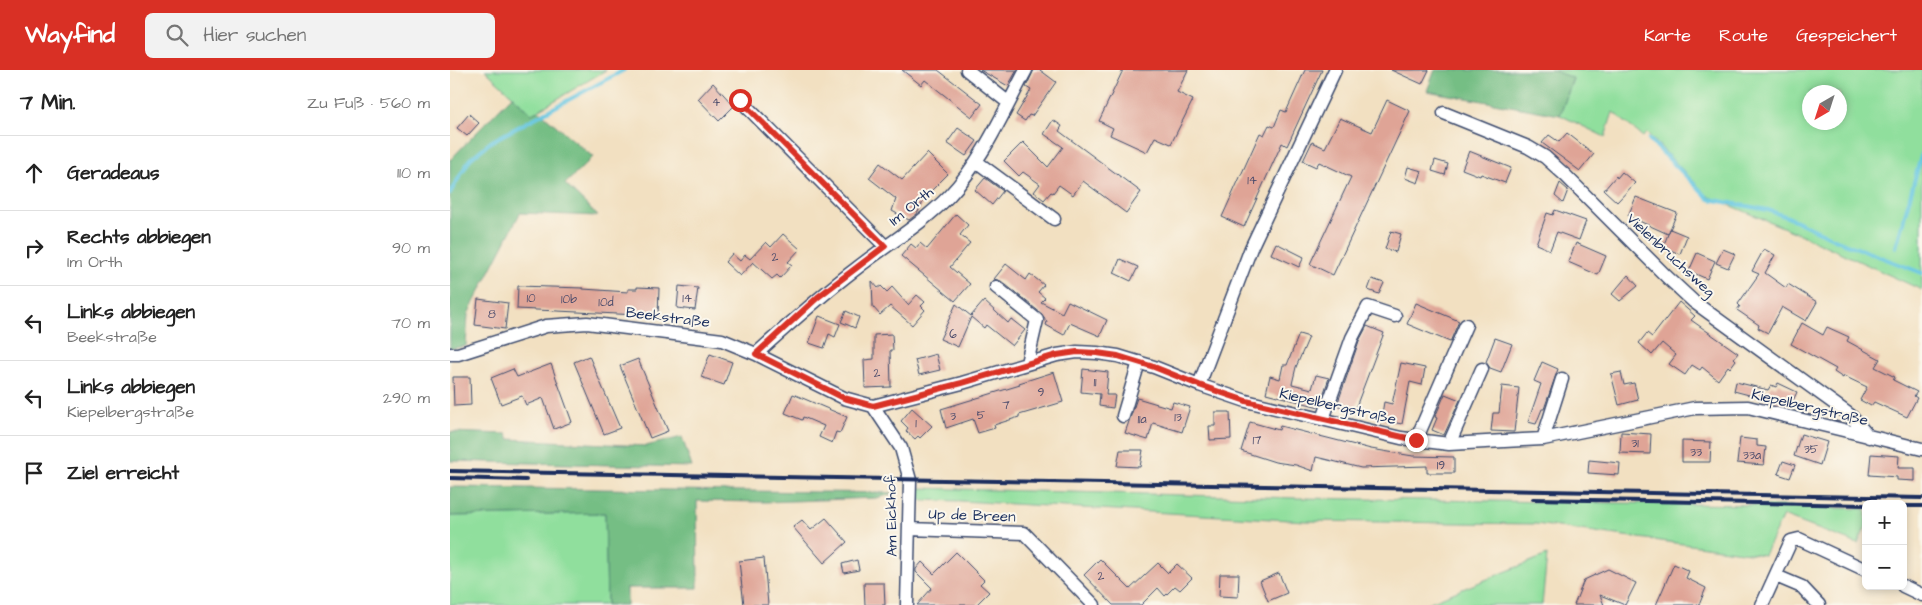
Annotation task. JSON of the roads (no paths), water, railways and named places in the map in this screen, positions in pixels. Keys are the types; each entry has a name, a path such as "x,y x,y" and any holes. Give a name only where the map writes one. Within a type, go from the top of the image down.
{"street":[{"path":"967,70 1008,103"},
{"name":"Im Orth","path":"756,354 818,297 885,246 916,227 949,196 977,162 1026,70"},
{"path":"1199,385 1251,248 1335,70"},
{"path":"740,100 885,246"},
{"name":"Vielenbruchsweg","path":"1444,113 1528,147 1545,157 1694,302 1850,415 1869,437"},
{"path":"977,162 1054,219"},
{"path":"996,287 1037,320 1027,363"},
{"path":"1323,419 1352,338 1368,306 1395,316"},
{"name":"Beekstraße","path":"450,354 458,354 546,326 587,323 722,340 756,354 844,398 873,406"},
{"path":"1416,440 1466,325"},
{"name":"Kiepelbergstraße","path":"873,406 962,383 1027,363 1077,352 1118,356 1139,362 1246,401 1416,440 1449,444 1543,440 1695,408 1748,407 1922,449"},
{"path":"1123,416 1139,362"},
{"path":"1449,444 1482,369"},
{"path":"1543,440 1562,378"},
{"name":"Am Eickhof","path":"873,406 901,448 910,480 907,605"},
{"name":"Up de Breen","path":"909,529 1024,533 1094,605"},
{"path":"1762,605 1792,541 1799,539 1862,568"},
{"path":"1776,576 1802,587 1818,605"},
{"path":"1907,588 1922,595"}],"waterway":[{"path":"450,193 470,159 492,141 624,70"},
{"path":"1649,139 1709,199 1768,210 1839,241 1922,273"},
{"path":"1896,247 1922,153"}],"railway":[{"path":"450,471 1922,498"},
{"path":"450,478 526,480"},
{"path":"1533,499 1862,505"},
{"path":"1907,506 1922,506"}]}
